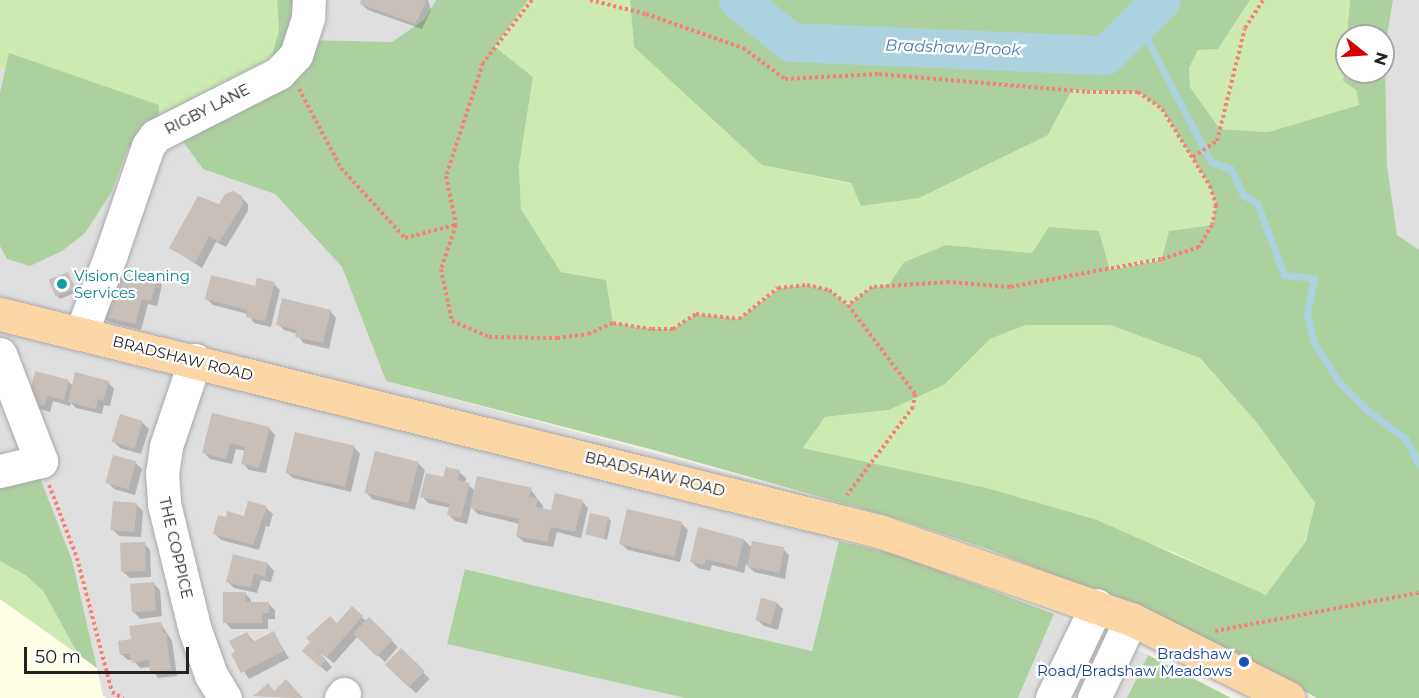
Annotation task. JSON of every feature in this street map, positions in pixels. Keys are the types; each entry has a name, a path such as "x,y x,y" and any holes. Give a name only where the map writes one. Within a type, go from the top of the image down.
{"main road":[{"name":"BRADSHAW ROAD","path":"0,314 832,517 899,537 1096,605 1173,639 1289,698"}],"street":[{"name":"RIGBY LANE","path":"81,333 111,254 142,159 151,141 155,136 205,108 279,73 296,55 308,17 309,0"},
{"path":"0,354 41,461 0,471"},
{"name":"THE COPPICE","path":"195,360 166,446 162,473 164,504 195,630 211,675 225,698"},
{"path":"1052,698 1096,605"},
{"path":"1094,698 1131,619"}],"path":[{"path":"532,0 483,63 446,176 456,225 441,269 452,321 489,338 558,338 588,334 613,323 652,329 673,329 696,314 739,320 778,288 807,285 829,290 848,305 915,394 913,407 832,517"},
{"path":"590,0 646,14 743,48 785,79 879,74 1087,93 1138,92 1162,109 1194,157 1210,186 1216,205 1212,225 1199,247 1161,260 1010,287 949,282 872,286 848,305"},
{"path":"1194,157 1217,141 1245,27 1263,0"},
{"path":"279,73 284,85 294,80 341,168 405,238 456,225"},
{"path":"41,461 77,558 112,692 123,698"},
{"path":"1173,639 1419,593"}],"shaded area":[{"path":"318,0 436,0 425,19 393,42 312,40"},
{"path":"1393,0 1419,0 1419,250 1397,236 1387,165 1386,84 1395,84 1395,24 1389,24"},
{"path":"0,69 167,120 203,169 275,194 342,267 386,381 849,505 812,651 466,569 447,644 685,698 0,698"},
{"path":"0,599 97,668 103,696 107,698 0,698"},
{"path":"1054,614 1148,655 1127,698 1018,698"}],"green space":[{"path":"0,0 277,0 279,30 269,70 167,120 0,69"},
{"path":"277,0 318,0 313,40 392,42 425,19 436,0 528,0 495,47 533,77 519,166 521,209 561,272 606,280 613,323 652,329 673,329 696,314 739,319 779,288 807,285 829,290 848,305 872,287 889,285 904,262 946,245 1032,253 1049,227 1099,231 1110,270 1161,260 1169,231 1212,225 1216,205 1210,186 1162,109 1138,92 1072,90 1048,135 919,198 861,206 851,183 762,165 634,47 630,0 1250,0 1218,49 1198,50 1189,68 1190,87 1220,129 1268,132 1359,105 1356,90 1347,84 1386,84 1387,165 1397,235 1419,250 1419,698 1317,698 1266,670 1142,610 988,549 898,519 654,450 386,381 342,267 275,194 203,169 167,120 268,70 279,30","holes":["1026,325 1110,325 1200,358 1257,423 1315,503 1306,541 1266,595 1097,520 987,488 803,448 825,417 889,410 944,385 990,339"]},
{"path":"528,0 630,0 634,47 762,165 919,198 1048,135 1072,90 1138,92 1162,109 1210,186 1216,205 1212,225 1169,231 1161,259 1110,270 1099,231 1032,253 946,245 904,262 889,286 872,287 848,305 829,290 807,285 778,288 739,319 696,314 673,329 652,329 613,323 606,280 561,272 521,209 519,166 533,77 495,48"},
{"path":"1250,0 1350,0 1348,24 1335,24 1335,84 1347,84 1356,90 1359,105 1268,132 1220,129 1190,87 1189,68 1198,50 1218,49"},
{"path":"1350,0 1393,0 1389,24 1348,24"},
{"path":"9,53 159,105 159,139 128,148 111,193 85,233 62,251 30,266 7,259 0,246 0,92"},
{"path":"1026,325 1110,325 1200,358 1257,423 1315,503 1306,541 1266,596 1173,552 987,488 803,448 825,417 889,410 944,385 990,339"},
{"path":"35,465 72,560 97,668 78,654 44,592 27,576 0,561 0,467"},
{"path":"839,541 895,554 1054,614 1018,698 685,698 447,644 465,569 812,651"},
{"path":"0,561 27,576 44,592 78,654 0,599"},
{"path":"1148,655 1231,698 1127,698"}],"building":[{"path":"361,0 424,0 426,2 415,24 360,4"},
{"path":"233,191 242,196 243,204 219,242 209,236 195,263 169,248 198,196 219,204 225,194"},
{"name":"Vision Cleaning Services","path":"68,272 75,289 55,297 49,280"},
{"path":"146,275 157,277 151,301 142,299 135,324 101,316 111,276 144,284"},
{"path":"211,275 255,286 257,278 275,282 265,321 246,317 247,310 205,299"},
{"path":"282,298 331,310 323,343 295,337 297,330 276,325"},
{"path":"35,371 69,380 64,400 47,396 44,406 27,402"},
{"path":"75,372 109,381 103,401 98,399 96,409 68,402"},
{"path":"212,413 270,427 259,468 241,464 245,447 234,444 230,444 226,459 202,453"},
{"path":"120,414 143,421 134,449 112,442"},
{"path":"295,432 354,446 345,487 286,473"},
{"path":"375,451 419,462 408,504 365,493"},
{"path":"113,455 136,461 129,489 105,483"},
{"path":"446,467 460,470 458,480 470,483 461,518 447,515 450,504 420,497 426,473 443,477"},
{"path":"477,476 532,488 529,497 538,498 536,507 551,510 555,493 583,500 575,532 551,527 547,542 516,536 519,519 470,508"},
{"path":"113,501 137,503 134,532 110,530"},
{"path":"248,501 267,506 253,545 213,534 218,515 226,517 227,511 244,516"},
{"path":"627,509 683,522 674,557 619,544"},
{"path":"590,513 609,517 604,538 585,535"},
{"path":"698,527 744,539 737,567 706,559 704,565 690,562"},
{"path":"752,541 784,547 779,573 747,567"},
{"path":"145,542 146,571 121,572 120,543"},
{"path":"233,554 268,563 265,577 254,574 251,588 226,582"},
{"path":"154,582 156,611 132,613 130,584"},
{"path":"223,592 246,592 245,602 269,602 269,613 262,613 262,623 223,623"},
{"path":"761,598 777,602 771,624 755,620"},
{"path":"352,606 363,616 327,657 316,648 326,660 320,667 302,651 310,642 306,638 330,616 337,623"},
{"path":"369,617 393,640 377,656 353,634"},
{"path":"161,622 163,633 166,633 171,670 150,672 149,660 132,663 130,653 120,655 118,641 131,639 129,626"},
{"path":"274,631 284,651 241,673 231,654 235,652 229,641 247,632 253,642"},
{"path":"401,648 425,671 409,687 385,665"},
{"path":"286,679 303,698 253,696 268,683 274,691"}],"waterway":[{"name":"Bradshaw Brook","path":"738,0 791,42 1105,55 1161,0"},
{"path":"1138,22 1211,162 1231,169 1243,195 1257,203 1284,275 1314,278 1307,315 1314,343 1338,381 1367,410 1405,438 1419,464"}],"place":[{"name":"Vision Cleaning Services","path":"62,284"},
{"name":"Bradshaw Road/Bradshaw Meadows","path":"1244,662"}]}
